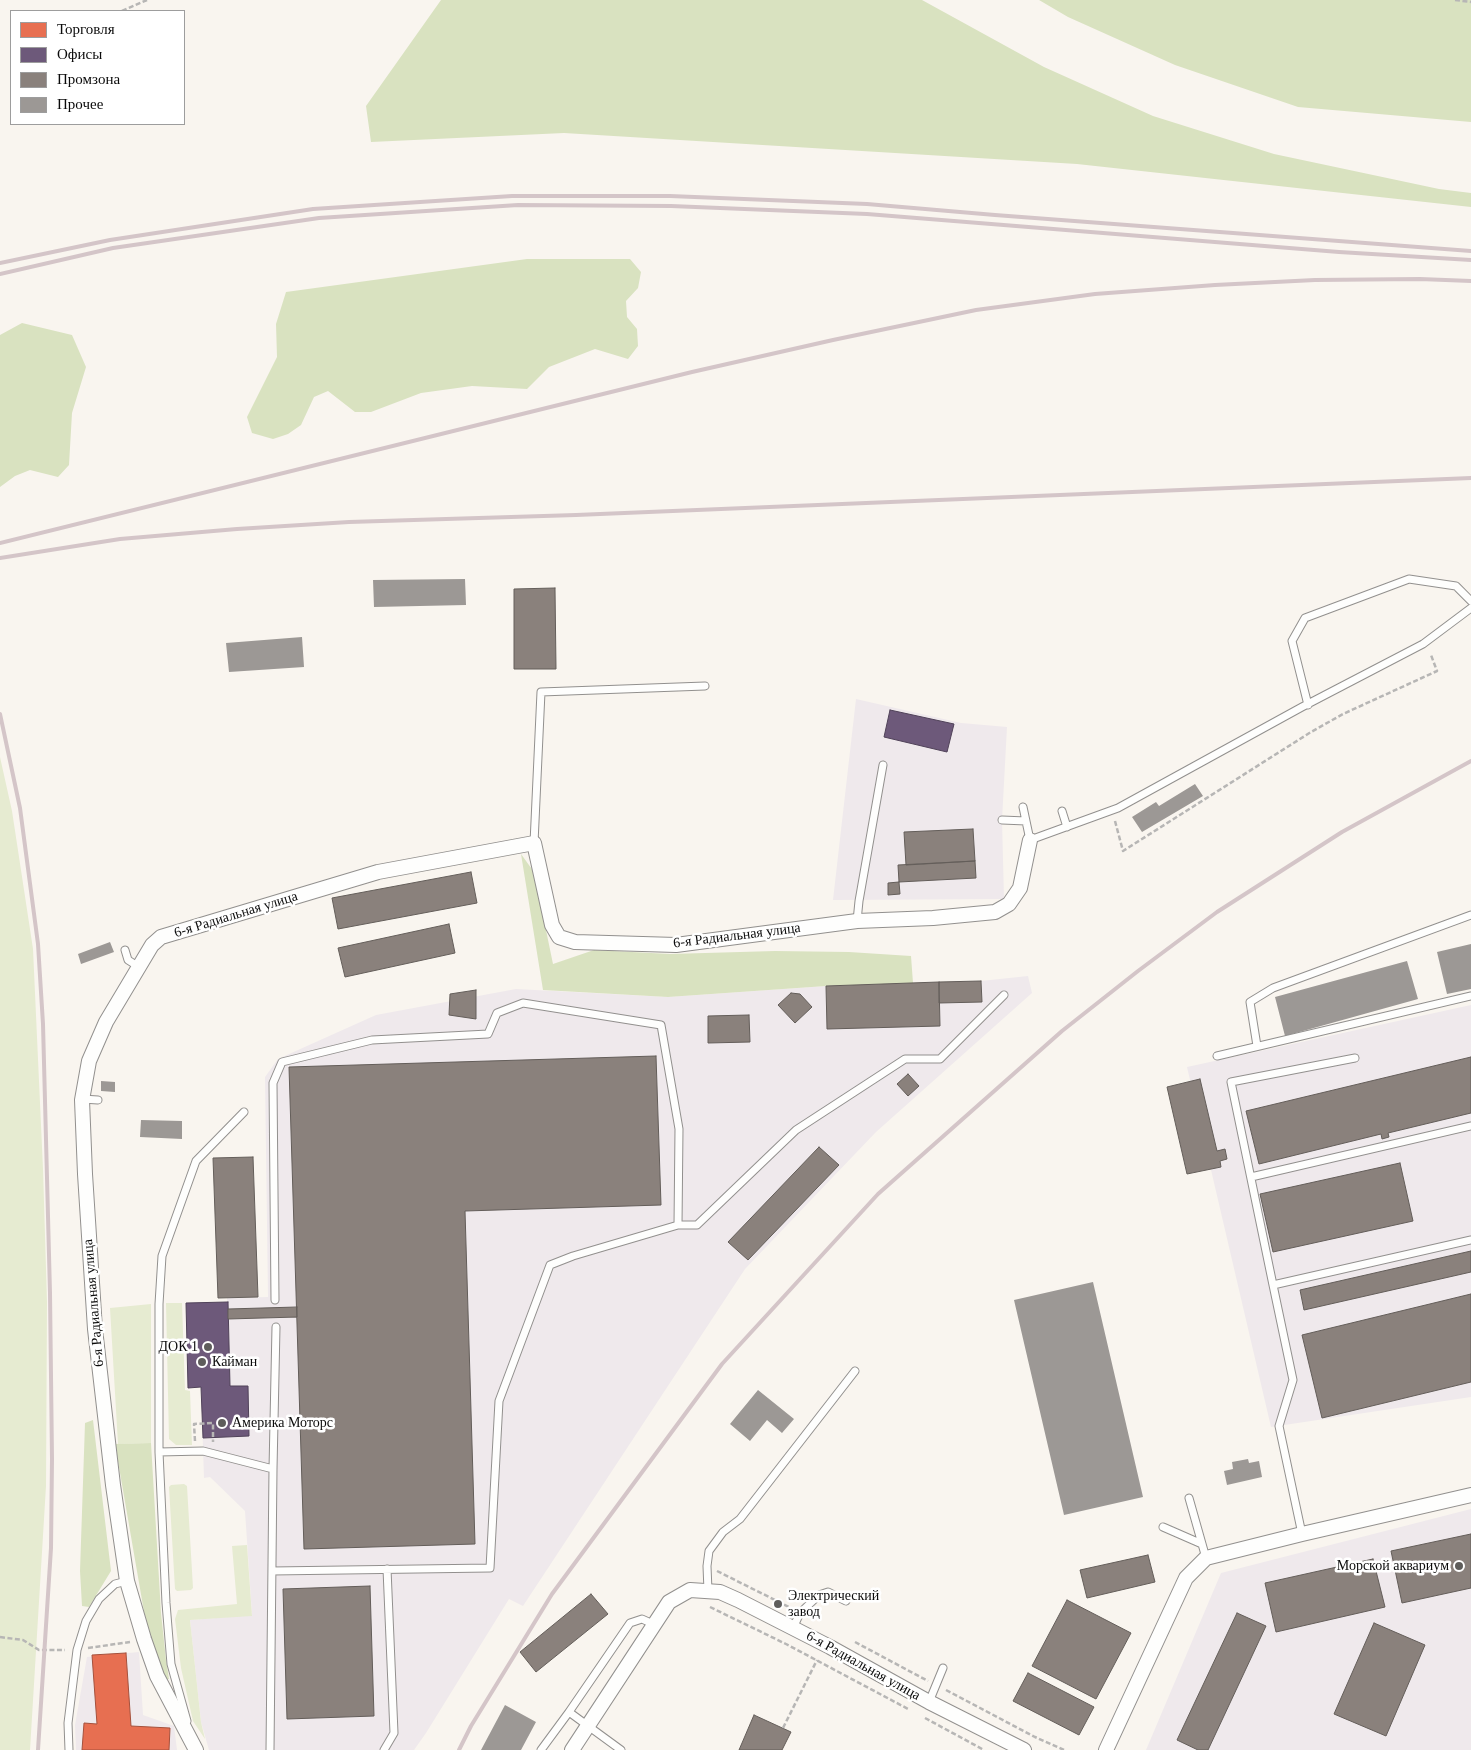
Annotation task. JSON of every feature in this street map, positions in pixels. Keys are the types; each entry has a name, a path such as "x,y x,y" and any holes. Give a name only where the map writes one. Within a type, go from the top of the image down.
{"street":[{"name":"6-я Радиальная улица","path":"194,1746 157,1676 127,1581 112,1485 95,1329 85,1174 82,1099 89,1061 102,1030 152,945 162,937 378,872 534,843 552,925 559,936 576,942 676,945 857,921 933,918 995,912 1009,904 1020,888 1030,840"},
{"path":"1106,1750 1186,1578 1206,1558 1471,1495"},
{"name":"6-я Радиальная улица","path":"572,1750 669,1602 690,1590 720,1592 794,1628 928,1702 1024,1750"}],"lane":[{"path":"1308,706 1292,642 1304,618 1409,579 1456,586 1471,601"},
{"path":"1023,807 1030,840 1112,810 1423,644 1471,608"},
{"path":"534,843 541,692 705,686"},
{"path":"857,921 883,765"},
{"path":"1062,811 1067,827"},
{"path":"1002,820 1026,821"},
{"path":"1257,1046 1250,1002 1273,988 1471,916"},
{"path":"124,950 128,960 139,967"},
{"path":"272,1570 490,1568 499,1400 550,1265 573,1256 678,1225 697,1226 796,1130 905,1059 940,1059 1004,995"},
{"path":"1217,1056 1471,996"},
{"path":"275,1300 273,1083 282,1062 372,1040 488,1034 497,1013 524,1004 661,1025 679,1129 678,1225"},
{"path":"1302,1534 1278,1426 1293,1380 1231,1082 1355,1058"},
{"path":"82,1099 98,1100"},
{"path":"194,1746 172,1664 166,1603 159,1452 159,1304 162,1256 196,1161 244,1112"},
{"path":"1251,1177 1471,1126"},
{"path":"1273,1285 1471,1240"},
{"path":"270,1750 276,1327"},
{"path":"708,1591 707,1566 709,1551 723,1532 740,1519 855,1370"},
{"path":"159,1452 203,1451 273,1469"},
{"path":"1189,1498 1206,1558"},
{"path":"1163,1527 1202,1544"},
{"path":"384,1750 394,1733 387,1569"},
{"path":"69,1750 68,1723 77,1650 86,1621 99,1599 115,1584 127,1581"},
{"path":"794,1628 800,1614 819,1595 828,1592 846,1601"},
{"path":"541,1750 630,1623 642,1618 653,1624"},
{"path":"928,1702 943,1668"},
{"path":"568,1712 621,1750"}],"path":[{"path":"124,10 147,0"},
{"path":"1455,0 1471,2"},
{"path":"1112,810 1123,851 1311,732 1343,714 1436,671 1431,655"},
{"path":"195,1451 194,1424 212,1423 214,1454"},
{"path":"707,1566 800,1614"},
{"path":"708,1606 726,1613 818,1660 914,1712"},
{"path":"0,1637 23,1640 39,1650"},
{"path":"851,1640 1035,1737 1064,1750"},
{"path":"783,1728 818,1660"},
{"path":"923,1717 984,1750"}],"shaded area":[{"path":"856,699 961,723 1007,727 1002,820 1004,899 833,900"},
{"path":"1028,976 1032,993 876,1132 745,1269 523,1606 509,1599 414,1750 209,1750 201,1722 190,1620 252,1615 245,1511 210,1477 204,1478 201,1387 188,1388 186,1303 227,1302 227,1298 268,1297 265,1077 278,1059 376,1015 516,989 668,997 826,986 981,981"},
{"path":"1471,1005 1471,1397 1271,1427 1187,1067"},
{"path":"1471,1509 1471,1750 1146,1750 1221,1573"},
{"path":"139,1652 143,1715 174,1726 177,1750 76,1750 75,1725 87,1657"}],"green space":[{"path":"441,0 922,0 1044,67 1153,116 1274,154 1439,189 1471,193 1471,207 1077,164 564,133 371,142 366,106"},
{"path":"1039,0 1471,0 1471,122 1298,107 1175,65 1068,17"},
{"path":"527,259 630,259 641,272 638,288 626,301 627,317 637,329 638,346 628,359 595,349 549,367 527,389 472,386 421,393 371,412 355,412 328,391 314,397 301,425 288,434 273,439 252,433 247,417 277,357 276,324 286,292"},
{"path":"22,323 72,335 86,367 72,413 69,465 58,477 30,470 15,476 0,487 0,335"},
{"path":"0,757 12,811 33,949 43,1169 47,1302 46,1486 30,1750 0,1750"},
{"path":"521,854 534,872 553,964 594,950 670,954 775,951 849,952 911,956 913,983 826,986 668,997 543,990"},
{"path":"166,1303 182,1303 185,1390 190,1391 192,1445 176,1445 169,1439"},
{"path":"151,1304 151,1443 118,1444 110,1308"},
{"path":"93,1420 111,1571 89,1607 82,1606 80,1571 85,1423"},
{"path":"151,1443 161,1613 169,1679 165,1680 147,1629 115,1444"},
{"path":"184,1484 187,1486 193,1588 191,1590 177,1591 175,1589 169,1487 171,1485"},
{"path":"247,1545 252,1616 190,1620 201,1722 205,1739 193,1721 181,1668 175,1619 178,1610 237,1604 232,1546"}],"building: Торговля":[{"path":"126,1653 131,1726 170,1728 169,1750 82,1750 84,1723 97,1724 92,1655"}],"building: Офисы":[{"path":"890,710 954,724 947,752 884,737"},
{"name":"ДОК 1","path":"228,1302 230,1386 248,1386 249,1436 203,1438 201,1387 188,1388 186,1303"}],"building: Промзона":[{"path":"555,588 556,669 514,669 514,589"},
{"path":"973,829 975,861 906,865 904,832"},
{"path":"975,861 976,878 899,882 898,865"},
{"path":"471,872 477,903 338,929 332,898"},
{"path":"899,882 900,894 888,895 888,883"},
{"path":"449,924 455,953 345,977 338,948"},
{"path":"981,981 982,1002 939,1003 939,982"},
{"path":"939,982 940,1026 827,1029 826,986"},
{"path":"476,990 476,1019 449,1015 450,994"},
{"path":"791,993 800,994 812,1007 795,1023 778,1005"},
{"path":"749,1015 750,1042 708,1043 708,1016"},
{"path":"656,1056 661,1205 465,1211 475,1544 304,1549 289,1067"},
{"path":"1471,1057 1471,1113 1388,1133 1389,1137 1382,1139 1381,1134 1259,1164 1246,1111"},
{"path":"908,1074 919,1086 908,1096 897,1084"},
{"path":"1200,1079 1217,1151 1225,1149 1227,1159 1220,1161 1221,1167 1187,1174 1167,1087"},
{"path":"819,1147 839,1165 748,1260 728,1242"},
{"path":"253,1157 258,1297 218,1298 213,1158"},
{"path":"1400,1163 1413,1221 1273,1252 1260,1194"},
{"path":"1471,1251 1471,1272 1304,1310 1300,1290"},
{"path":"1471,1294 1471,1382 1322,1418 1302,1335"},
{"path":"297,1307 297,1317 228,1319 228,1309"},
{"path":"1471,1534 1471,1588 1402,1603 1391,1551"},
{"path":"1148,1555 1155,1582 1087,1598 1080,1570"},
{"path":"1373,1559 1385,1607 1276,1632 1265,1583"},
{"path":"370,1586 374,1716 287,1719 283,1589"},
{"path":"591,1594 608,1614 536,1672 520,1652"},
{"path":"1067,1600 1131,1633 1096,1699 1032,1666"},
{"path":"1237,1613 1266,1626 1208,1750 1198,1750 1177,1740"},
{"path":"1374,1623 1425,1645 1386,1736 1334,1714"},
{"path":"1028,1673 1094,1707 1079,1735 1013,1701"},
{"path":"754,1715 791,1732 782,1750 739,1750"}],"building: Прочее":[{"path":"465,579 466,605 374,607 373,580"},
{"path":"302,637 304,667 229,672 226,643"},
{"path":"1195,784 1203,796 1142,832 1132,817 1156,802 1159,806"},
{"path":"110,942 114,952 81,964 78,954"},
{"path":"1471,944 1471,989 1447,994 1437,952"},
{"path":"1407,961 1418,999 1285,1036 1275,997"},
{"path":"101,1081 115,1082 115,1092 101,1091"},
{"path":"141,1120 182,1121 182,1139 140,1137"},
{"path":"1093,1282 1143,1497 1064,1515 1014,1300"},
{"path":"758,1390 794,1419 782,1433 767,1420 750,1441 730,1424"},
{"path":"1248,1459 1249,1463 1259,1461 1262,1477 1227,1485 1224,1471 1233,1469 1232,1462"},
{"path":"505,1705 536,1722 521,1750 481,1750"}],"railway":[{"path":"0,263 110,240 313,209 512,196 670,196 867,204 1471,251"},
{"path":"0,274 113,248 319,218 518,205 671,206 867,214 1339,252 1471,260"},
{"path":"0,543 692,372 976,310 1095,294 1215,285 1315,280 1420,279 1471,281"},
{"path":"0,558 120,539 349,522 576,515 1471,478"},
{"path":"0,714 20,808 38,944 43,1024 52,1459 51,1548 38,1750"},
{"path":"459,1750 471,1726 552,1594 722,1364 878,1194 1062,1031 1217,912 1342,832 1471,761"}],"place":[{"name":"ДОК 1","path":"208,1347"},
{"name":"Кайман","path":"202,1362"},
{"name":"Америка Моторс","path":"222,1423"},
{"name":"Морской аквариум","path":"1459,1566"},
{"name":"Электрический завод","path":"778,1604"}]}
